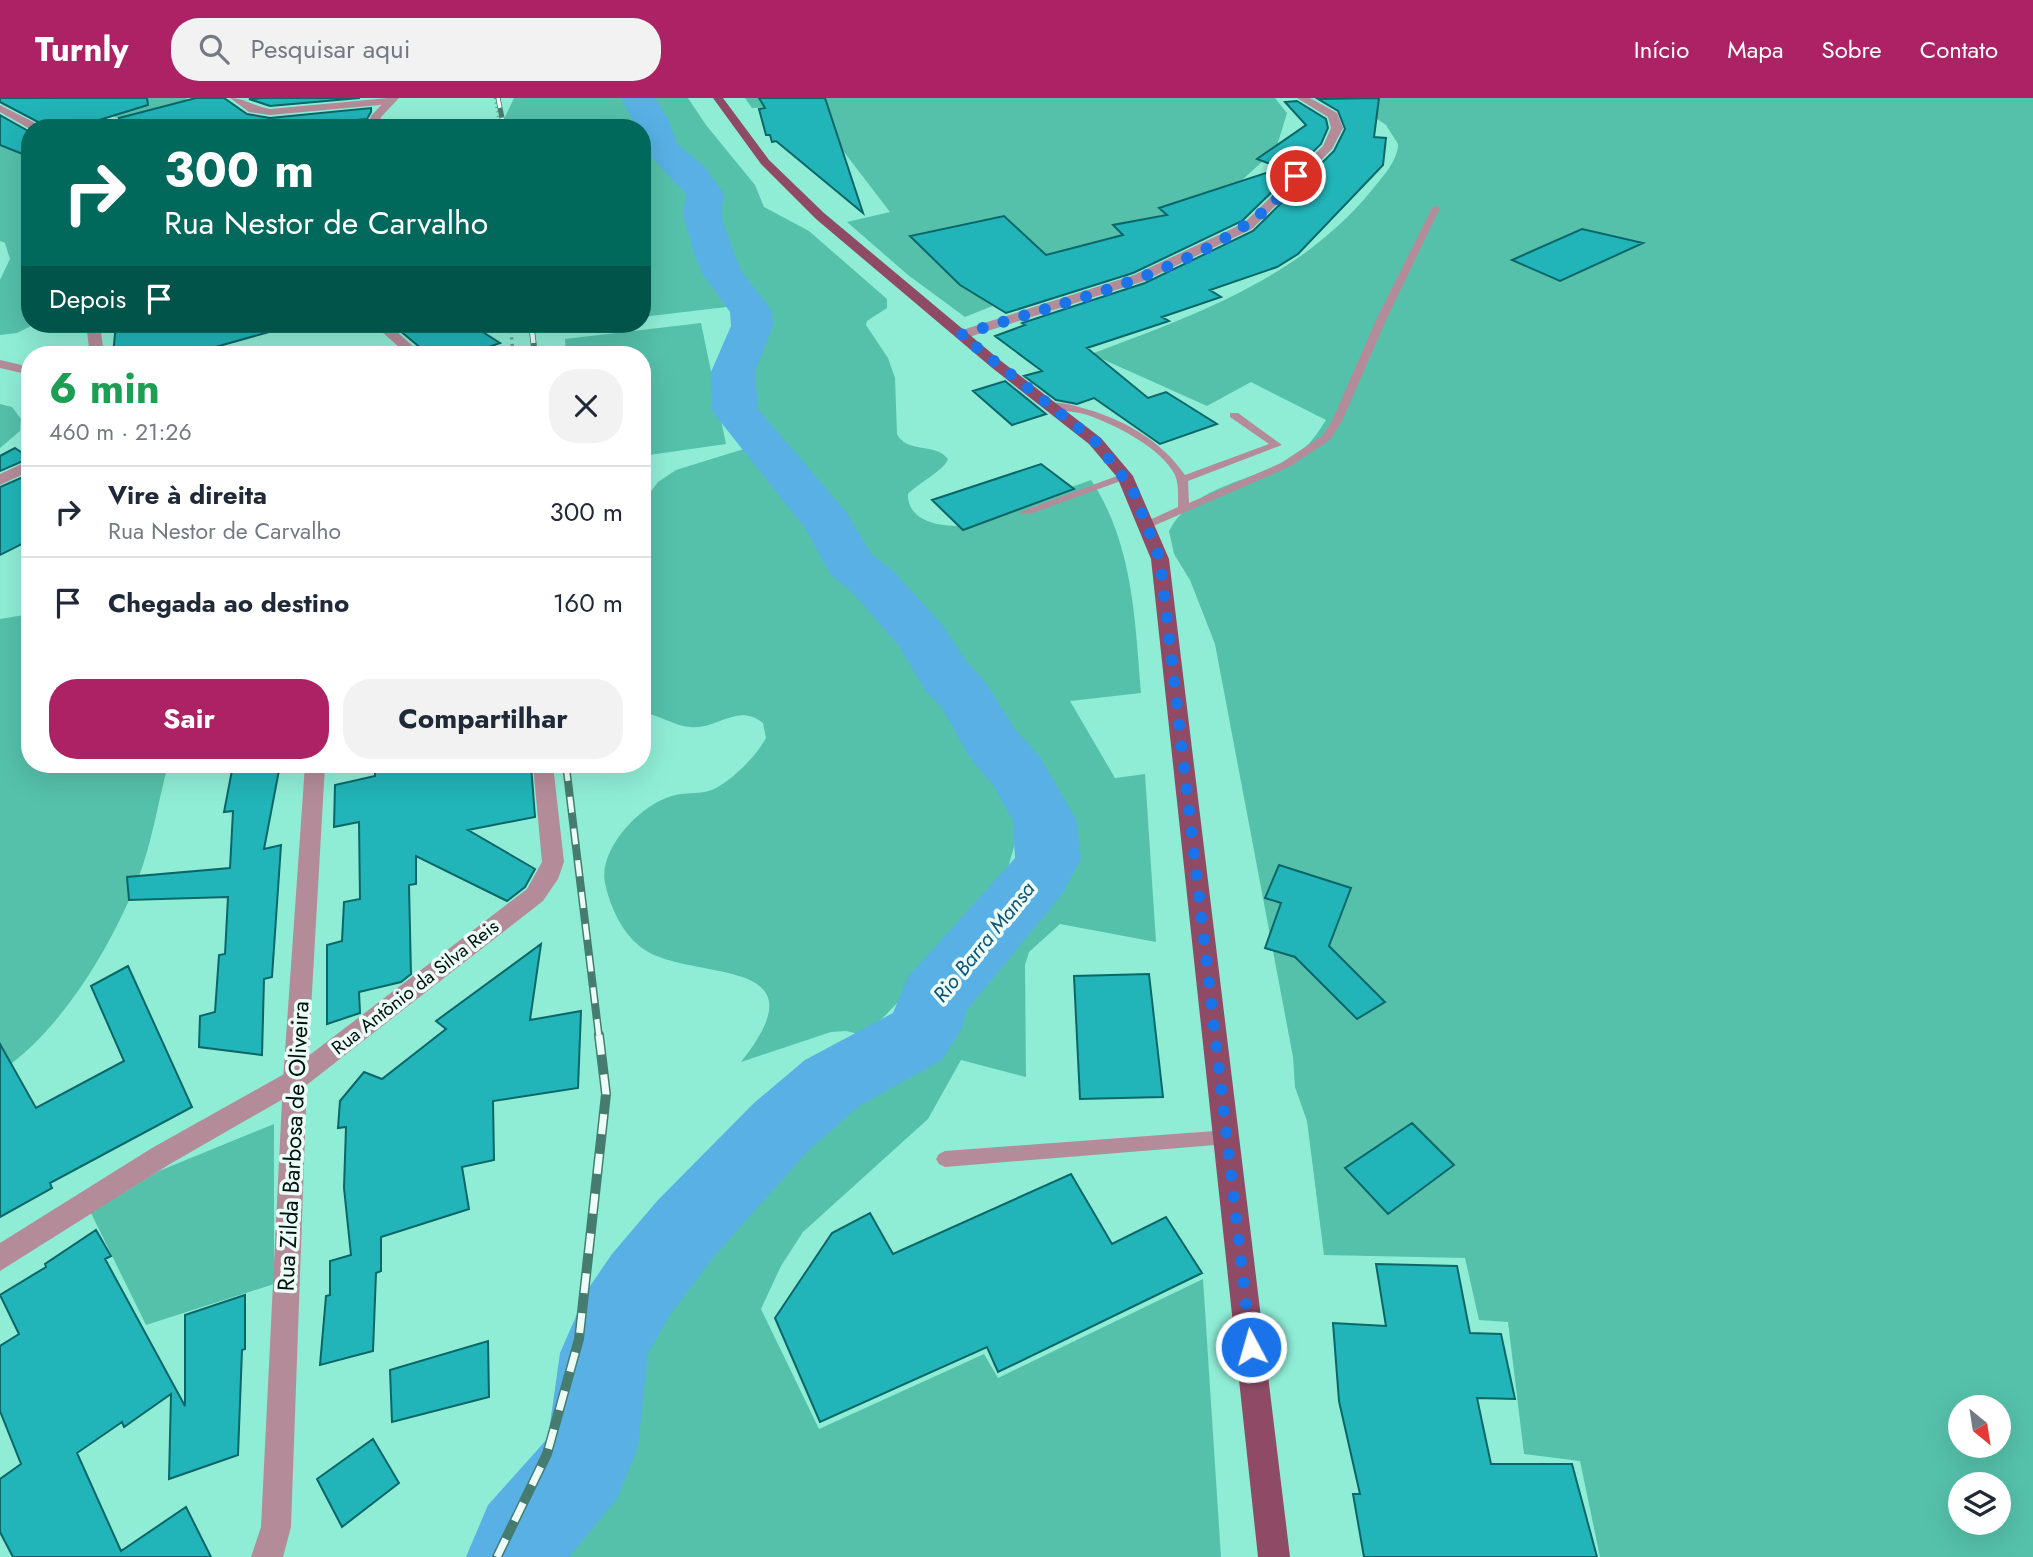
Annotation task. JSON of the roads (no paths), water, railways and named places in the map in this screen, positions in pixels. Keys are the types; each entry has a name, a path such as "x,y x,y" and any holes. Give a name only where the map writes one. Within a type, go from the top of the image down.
{"main road":[{"path":"718,98 765,162 820,216 961,335 1095,441 1125,476 1160,559 1171,634 1275,1557"}],"street":[{"path":"235,98 245,107 260,112 393,99"},
{"path":"961,335 1139,278 1248,226 1328,148 1336,134 1333,116 1301,98"},
{"path":"375,119 393,99"},
{"path":"0,107 21,119"},
{"path":"390,333 406,346"},
{"path":"0,364 21,369"},
{"path":"0,480 21,470"},
{"name":"Rua Zilda Barbosa de Oliveira","path":"267,1557 275,1527 295,1080 314,773"},
{"name":"Rua Antônio da Silva Reis","path":"0,1258 161,1156 295,1080 535,895 547,879 553,862 544,773"}],"lane":[{"path":"1147,525 1285,465 1326,438 1337,421 1382,318 1436,208"},
{"path":"1052,405 1092,412 1121,425 1165,460 1181,480 1184,509"},
{"path":"1181,480 1277,445 1234,415"},
{"path":"1026,512 1125,476"},
{"path":"946,1160 1228,1137"}],"waterway":[{"name":"Rio Barra Mansa","path":"638,98 651,119"},
{"name":"Rio Barra Mansa","path":"514,1557 522,1539 584,1466 592,1447 604,1353 618,1319 642,1283 687,1227 781,1127 832,1083 916,1038 924,1030 934,998 1039,875 1048,860 1045,821 1018,773 992,743 965,697 946,676 921,636 872,581 850,564 829,524 735,411 733,372 752,326 751,311 722,273 720,262 714,253 702,215 705,194 692,175 661,148 651,119"}],"railway":[{"path":"498,98 502,119"},
{"path":"532,333 534,346"},
{"path":"567,773 599,1037"},
{"path":"497,1557 547,1454 579,1339 606,1094 599,1035"}]}
